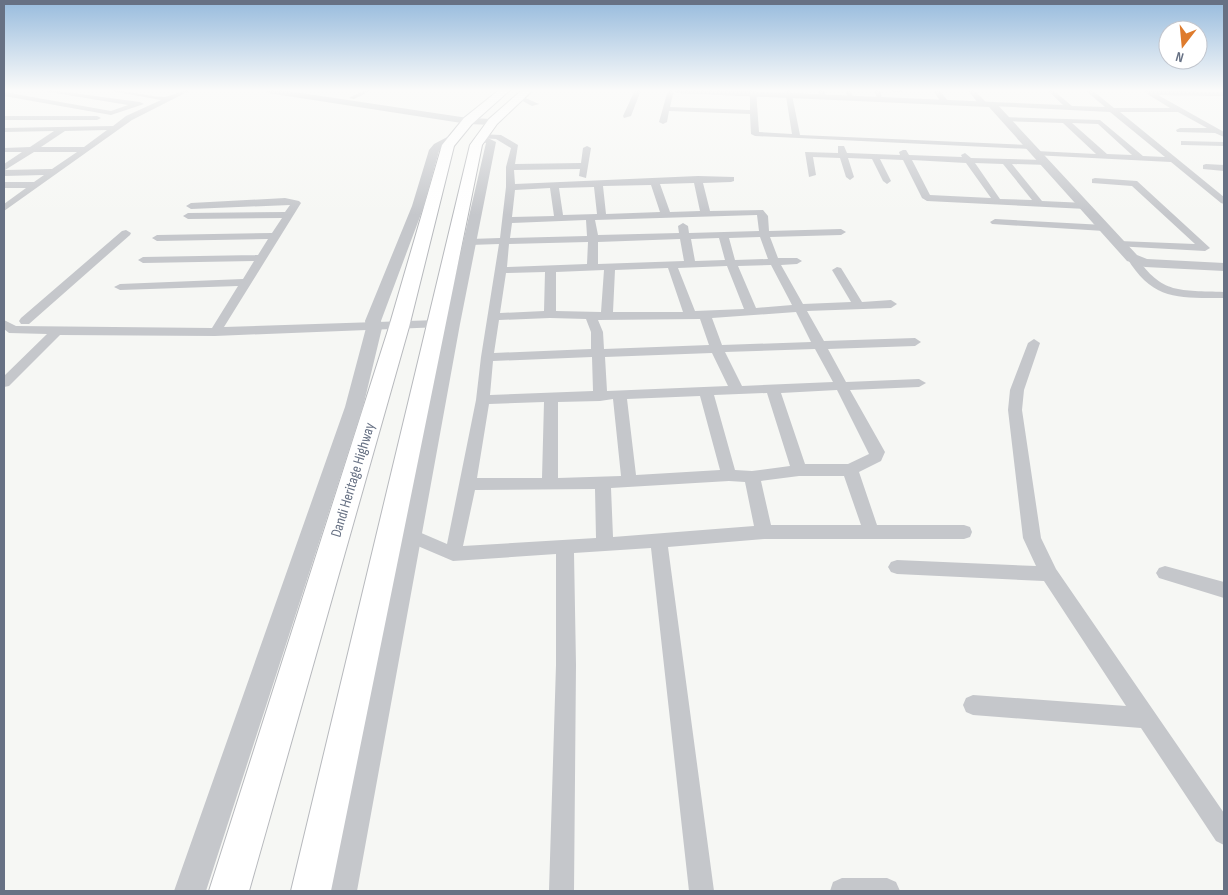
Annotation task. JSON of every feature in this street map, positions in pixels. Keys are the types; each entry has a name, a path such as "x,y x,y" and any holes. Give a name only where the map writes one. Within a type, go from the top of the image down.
{"highway":[{"name":"Dandi Heritage Highway","path":"229,891 400,323 448,145 470,132"},
{"name":"Dandi Heritage Highway","path":"311,891 439,321 477,132"}],"street":[{"path":"4,168 60,132"},
{"path":"4,208 107,132"},
{"path":"190,891 354,407 373,324 418,206 434,150 438,146 468,132"},
{"path":"341,891 452,324 491,142 482,132"},
{"path":"453,554 483,400 487,357 501,270 511,186 510,167 515,148 487,132"},
{"path":"756,132 756,135 838,140 977,144 1105,157 1175,160"},
{"path":"795,132 796,137"},
{"path":"1017,132 1132,258 1145,279 1169,292 1224,295"},
{"path":"1077,132 1105,157"},
{"path":"1111,132 1140,158"},
{"path":"1141,132 1224,201"},
{"path":"82,138 98,138"},
{"path":"30,139 65,139"},
{"path":"838,140 850,176"},
{"path":"898,141 927,198 1086,206"},
{"path":"957,143 997,201"},
{"path":"977,144 988,160"},
{"path":"1125,144 1158,145"},
{"path":"1184,144 1224,144"},
{"path":"582,185 587,148"},
{"path":"4,150 84,149"},
{"path":"812,174 808,154 1045,163"},
{"path":"875,157 887,181"},
{"path":"51,160 70,159"},
{"path":"4,160 33,160"},
{"path":"1005,161 1040,204"},
{"path":"510,167 584,166"},
{"path":"1206,168 1224,168"},
{"path":"4,172 53,172"},
{"path":"698,179 706,212"},
{"path":"511,186 598,185 731,179"},
{"path":"1094,181 1134,183 1205,248 1119,244"},
{"path":"655,183 666,215"},
{"path":"4,185 36,185"},
{"path":"554,185 559,218"},
{"path":"592,268 598,185"},
{"path":"952,188 962,201"},
{"path":"4,199 17,199"},
{"path":"190,211 295,202 276,236 244,282 217,328"},
{"path":"468,484 603,483 729,474 752,478 799,470 850,470 876,457 877,452 822,346 774,261 764,235 763,216 760,212 706,212 680,215 507,220"},
{"path":"680,215 686,236 690,264"},
{"path":"994,222 1104,228"},
{"path":"470,242 841,232"},
{"path":"25,321 126,233"},
{"path":"723,235 731,263 751,311"},
{"path":"157,238 276,236"},
{"path":"143,260 260,258"},
{"path":"1132,258 1145,263 1224,268"},
{"path":"501,270 797,261"},
{"path":"672,265 690,314"},
{"path":"607,316 610,267"},
{"path":"550,314 551,269"},
{"path":"837,270 859,306"},
{"path":"120,287 244,282"},
{"path":"494,317 550,314 591,316 705,315 891,304"},
{"path":"705,315 717,349 737,390"},
{"path":"591,316 597,332 600,397"},
{"path":"4,324 25,321 217,328"},
{"path":"4,324 13,330 57,331 439,321"},
{"path":"4,383 57,331"},
{"path":"487,357 915,342"},
{"path":"1034,343 1017,390 1015,410 1032,538 1048,574 1224,833"},
{"path":"4,364 23,363"},
{"path":"483,400 600,397 919,383"},
{"path":"773,390 799,470"},
{"path":"706,392 729,474"},
{"path":"620,396 629,481"},
{"path":"550,483 551,397"},
{"path":"850,470 871,532"},
{"path":"752,478 764,532"},
{"path":"603,483 605,545"},
{"path":"412,536 453,554 605,545 764,532 964,532"},
{"path":"659,541 702,891"},
{"path":"561,891 566,665 565,547"},
{"path":"897,567 1048,574"},
{"path":"1165,573 1224,590"},
{"path":"973,706 1147,718"},
{"path":"853,891 887,891"}]}
